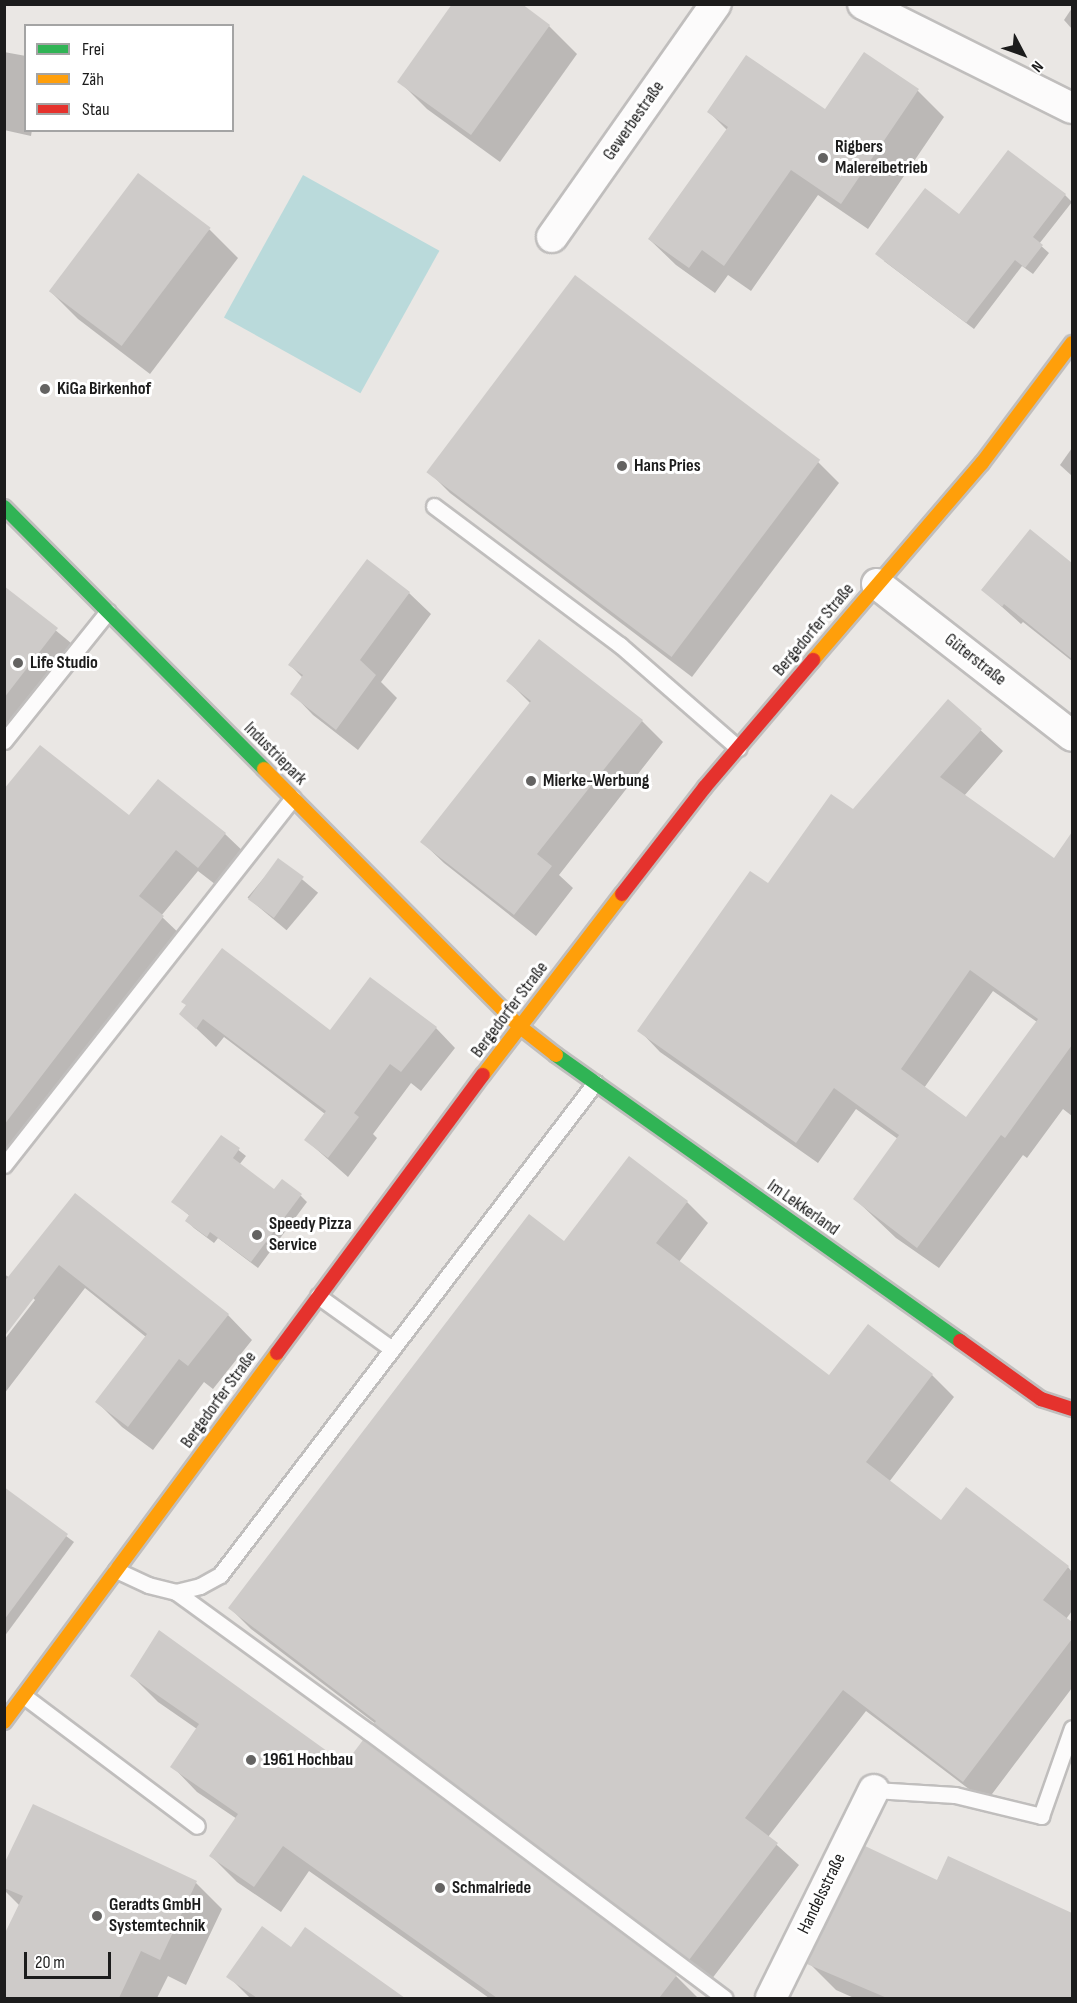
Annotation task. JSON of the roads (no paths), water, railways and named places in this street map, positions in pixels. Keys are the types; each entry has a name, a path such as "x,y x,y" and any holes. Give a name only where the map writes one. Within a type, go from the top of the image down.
{"street":[{"name":"Gewerbestraße","path":"552,237 716,4"},
{"path":"863,4 1072,108"},
{"name":"Bergedorfer Straße","path":"4,1722 519,1026 738,748 982,463 1072,343"},
{"name":"Industriepark","path":"4,507 519,1026"},
{"name":"Güterstraße","path":"877,584 1072,736"},
{"name":"Im Lekkerland","path":"519,1026 543,1046 1041,1399 1072,1409"},
{"name":"Handelsstraße","path":"771,1998 874,1790"}],"lane":[{"path":"434,506 620,645 738,748"},
{"path":"4,741 108,611"},
{"path":"4,1165 293,798"},
{"path":"176,1592 200,1586 220,1575 595,1083"},
{"path":"318,1296 392,1350"},
{"path":"116,1570 148,1585 176,1592 369,1732 724,1998"},
{"path":"24,1696 197,1826"},
{"path":"874,1790 955,1795 1041,1816 1072,1728"}],"water":[{"path":"303,175 439,251 360,393 224,318"}],"place":[{"name":"Rigbers Malereibetrieb","path":"823,158"},
{"name":"KiGa Birkenhof","path":"45,389"},
{"name":"Hans Pries","path":"622,466"},
{"name":"Life Studio","path":"18,663"},
{"name":"Mierke-Werbung","path":"531,781"},
{"name":"Speedy Pizza Service","path":"257,1235"},
{"name":"1961 Hochbau","path":"251,1760"},
{"name":"Schmalriede","path":"440,1888"},
{"name":"Geradts GmbH Systemtechnik","path":"97,1916"}]}
